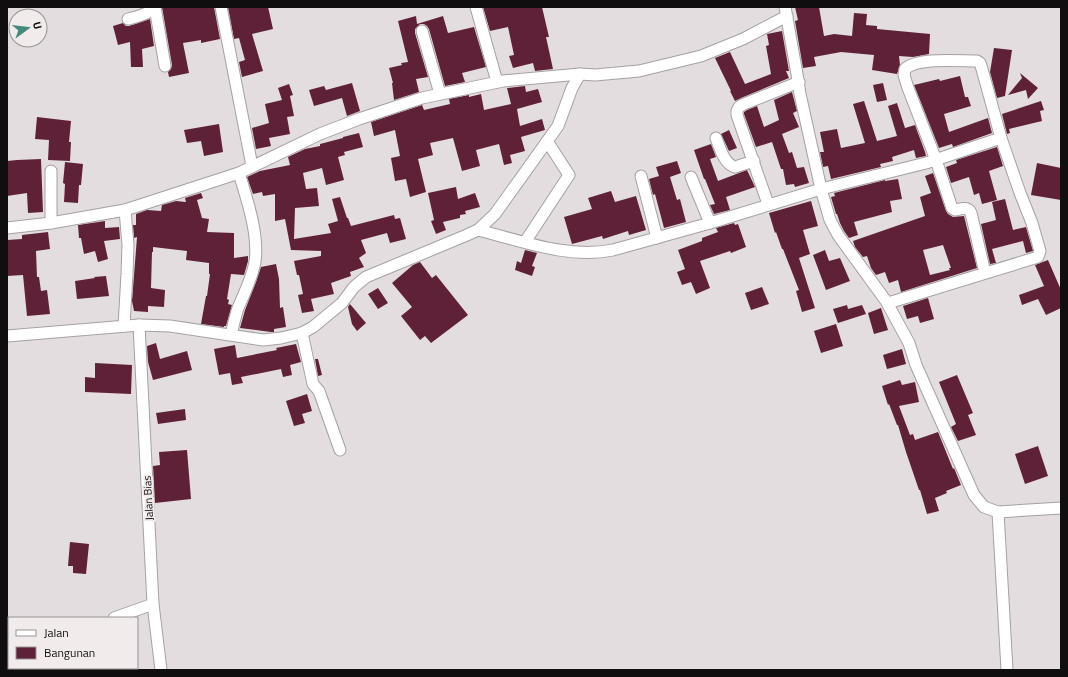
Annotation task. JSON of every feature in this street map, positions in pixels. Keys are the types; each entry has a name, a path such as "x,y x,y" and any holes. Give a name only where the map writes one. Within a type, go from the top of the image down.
{"street":[{"path":"221,7 252,166"},
{"path":"476,7 497,82"},
{"path":"128,19 149,13 155,8"},
{"path":"155,8 165,66"},
{"path":"7,228 51,223 125,210 239,173 320,134 360,118 422,98 497,82 580,74 595,75 639,71 701,56 743,40 786,12 800,94 821,189 830,220 838,235 888,303 908,343 922,380 974,495 984,507 998,512 1061,508"},
{"path":"422,31 440,94"},
{"path":"888,303 1038,258 1040,255 1032,223 1020,193 1002,138 980,63 977,61 926,61 917,63 908,66 904,75 914,105 936,160 952,208 954,210 966,208 970,210 985,273"},
{"path":"7,336 139,325 170,326 263,340 281,338 302,333 313,327 342,303 354,287 366,277 478,230 495,214 558,126 572,88 580,74"},
{"path":"768,204 737,115 737,111 739,107 744,104 798,82"},
{"path":"716,138 727,162 732,167 735,168 754,161"},
{"path":"478,230 555,250 586,253 614,250 710,223 821,189 926,163 1002,138"},
{"path":"525,242 569,175 547,141"},
{"path":"51,171 51,223"},
{"path":"231,335 236,315 251,275 254,263 255,247 252,216 239,173"},
{"path":"641,176 657,238"},
{"path":"691,177 710,223"},
{"path":"124,326 128,268 125,210"},
{"name":"Jalan Bias","path":"139,325 153,604 161,670"},
{"path":"302,333 313,384 319,391 340,450"},
{"path":"998,512 1007,670"},
{"path":"117,617 153,604"}],"building":[{"path":"162,7 214,7 220,39 201,43 201,40 183,43 189,73 169,77 168,72 172,65"},
{"path":"228,7 268,7 273,29 252,34 263,71 242,77 239,62 245,60 239,38 234,39"},
{"path":"483,7 542,7 549,37 546,37 553,69 535,71 533,63 513,68 509,56 514,55 508,27 490,31"},
{"path":"795,7 819,7 824,36 834,34 852,36 854,13 867,14 866,25 877,26 877,29 930,34 929,54 913,57 899,56 900,65 897,74 872,70 874,55 841,52 814,57 816,66 803,68 795,21 798,20"},
{"path":"416,16 417,24 443,16 448,33 474,27 486,67 462,73 465,82 445,86 429,29 424,24 420,24 415,29 415,33 428,77 416,79 419,92 394,100 393,83 389,68 408,62 398,21"},
{"path":"150,19 154,46 142,49 143,67 131,67 130,42 118,45 113,26 123,23 126,26 129,26"},
{"path":"782,31 789,71 786,71 789,78 735,101 715,58 730,52 745,84 771,74 766,46 769,45 767,34"},
{"path":"994,48 1012,50 1005,96 997,98 990,72"},
{"path":"1020,73 1038,88 1028,99 1026,90 1008,95 1022,78"},
{"path":"960,76 965,97 968,97 971,106 944,114 949,132 988,118 992,133 953,147 952,144 939,148 914,85"},
{"path":"352,83 360,111 347,116 342,98 314,106 309,90 324,86 326,90"},
{"path":"883,83 887,100 877,102 873,85"},
{"path":"289,84 293,95 290,96 294,116 287,117 290,134 269,138 271,146 256,149 252,128 269,123 265,104 282,100 278,88"},
{"path":"525,86 526,92 538,89 542,102 517,109 520,126 542,119 545,130 521,137 525,151 510,155 512,163 504,165 499,144 476,150 480,166 462,171 453,138 430,143 433,155 418,159 426,192 410,197 406,179 395,181 391,158 400,156 395,130 374,136 371,122 422,105 424,110 450,104 449,99 469,95 469,97 481,94 484,110 511,104 507,88"},
{"path":"792,92 797,111 793,113 799,127 782,134 789,153 792,152 797,168 804,167 809,183 795,187 794,184 786,185 783,169 781,169 772,142 756,147 744,114 747,110 757,106 764,127 779,120 774,100"},
{"path":"864,101 877,141 897,136 888,106 897,103 905,128 915,125 926,156 916,158 914,150 892,157 893,161 880,164 881,167 831,179 828,166 823,167 820,152 824,152 820,132 837,129 841,148 865,143 853,104"},
{"path":"1041,101 1044,110 1040,111 1042,121 1009,129 1010,133 1007,134 1002,114"},
{"path":"37,117 71,121 69,142 71,142 70,161 48,160 49,140 35,139"},
{"path":"219,124 223,152 204,156 201,141 187,143 184,130"},
{"path":"729,130 737,148 729,151 721,134"},
{"path":"359,133 363,147 344,152 345,155 338,157 344,180 326,185 322,168 303,173 306,189 317,188 319,206 295,208 294,239 331,233 328,224 338,221 332,199 340,197 351,226 394,215 395,219 400,218 406,239 390,243 387,233 361,240 366,253 359,258 364,267 350,272 351,276 331,283 334,294 311,299 314,311 302,313 298,295 303,294 294,261 321,256 321,251 291,250 285,219 275,221 275,194 263,196 262,192 253,194 247,177 260,171 290,165 288,157 305,149 320,146 320,144"},
{"path":"711,144 716,157 710,159 718,181 747,170 755,187 726,197 730,210 714,214 710,205 715,204 694,150"},
{"path":"997,147 1003,166 989,171 997,200 982,204 979,193 974,195 969,177 951,183 946,167 957,163 956,160"},
{"path":"41,159 43,212 28,213 27,193 7,196 7,161"},
{"path":"677,161 681,173 670,177 677,200 680,199 686,222 664,228 655,194 653,195 649,179 659,176 656,167"},
{"path":"65,162 83,164 81,185 79,185 78,203 64,202 65,184 63,183"},
{"path":"1037,163 1061,168 1061,200 1031,195"},
{"path":"933,173 948,214 953,217 964,216 977,268 901,292 898,280 889,283 885,272 876,275 871,268 867,256 863,257 855,247 853,241 925,216 920,197 931,193 925,176","holes":["943,245 951,268 949,268 950,270 930,275 923,250"]},
{"path":"898,179 902,199 890,201 892,212 854,222 858,235 849,238 836,214 831,197 835,196 834,193 885,180"},
{"path":"456,187 458,199 475,193 480,207 465,211 466,214 460,215 460,218 443,222 446,230 436,234 431,221 434,220 428,193"},
{"path":"611,191 615,202 636,196 646,230 629,235 628,231 603,239 602,236 572,244 564,217 592,209 588,198"},
{"path":"201,193 203,198 197,200 202,218 209,219 207,232 234,233 234,258 248,256 244,275 231,274 227,299 229,300 228,304 232,305 226,326 224,327 201,324 210,274 209,263 186,260 187,251 153,247 151,288 165,290 164,307 148,306 148,312 134,311 132,301 137,237 134,238 133,225 136,225 136,214 147,210 161,211 162,205 176,201 186,202 185,198"},
{"path":"1005,199 1013,230 1026,227 1033,251 1026,253 1023,241 992,249 996,263 990,264 981,224 996,220 992,202"},
{"path":"811,201 818,226 803,230 810,254 799,258 815,308 802,312 796,291 799,290 776,232 775,233 769,213"},
{"path":"105,221 105,228 119,227 120,239 104,241 108,259 98,262 95,251 84,254 81,238 79,238 78,225"},
{"path":"734,223 735,225 738,224 746,247 731,253 730,251 700,261 710,288 696,294 691,282 682,285 677,272 685,269 678,250 702,241 702,238 718,232 716,228"},
{"path":"48,232 50,249 36,251 37,277 39,277 41,291 47,290 50,314 27,316 23,275 7,276 7,240 22,239 22,235"},
{"path":"525,250 537,253 532,266 535,267 532,276 515,270 517,261 521,263"},
{"path":"825,250 829,261 840,258 850,281 826,290 813,255"},
{"path":"1048,260 1061,290 1061,308 1046,315 1038,299 1022,305 1019,295 1044,286 1035,265"},
{"path":"420,262 432,278 436,275 468,315 431,343 425,336 420,340 401,316 412,307 392,283 413,265"},
{"path":"276,264 279,279 280,308 283,307 286,327 274,329 274,332 240,328 261,267"},
{"path":"106,276 109,296 77,299 75,281"},
{"path":"762,287 769,304 751,310 745,293"},
{"path":"378,288 388,303 378,309 368,294"},
{"path":"928,298 934,319 920,323 918,316 907,319 903,306"},
{"path":"350,304 366,323 357,331 352,324 348,307"},
{"path":"847,305 848,309 862,305 866,314 838,323 833,309"},
{"path":"881,308 888,330 874,334 868,313"},
{"path":"836,324 843,346 821,353 814,331"},
{"path":"156,343 160,359 187,351 192,370 153,380 148,362 147,346"},
{"path":"296,344 301,362 290,365 292,375 283,377 281,369 241,377 243,383 232,385 230,373 219,375 214,349 235,345 237,358 277,350 276,348"},
{"path":"902,349 906,364 887,369 883,355"},
{"path":"315,359 318,359 322,375 318,376"},
{"path":"95,363 132,365 131,394 85,392 85,377 95,378"},
{"path":"957,375 973,413 968,415 976,435 958,441 951,427 956,424 939,382"},
{"path":"900,380 902,385 915,382 919,402 899,406 910,435 913,434 915,440 938,432 961,485 946,491 947,493 935,498 939,511 927,514 898,425 889,404 888,405 882,386"},
{"path":"307,394 312,411 302,414 305,423 294,426 286,401"},
{"path":"185,409 186,420 158,424 156,413"},
{"path":"1038,446 1048,476 1025,484 1015,454"},
{"path":"187,450 191,499 155,503 153,466 160,465 159,452"},
{"path":"70,542 89,544 86,574 73,573 73,566 68,566"}]}
